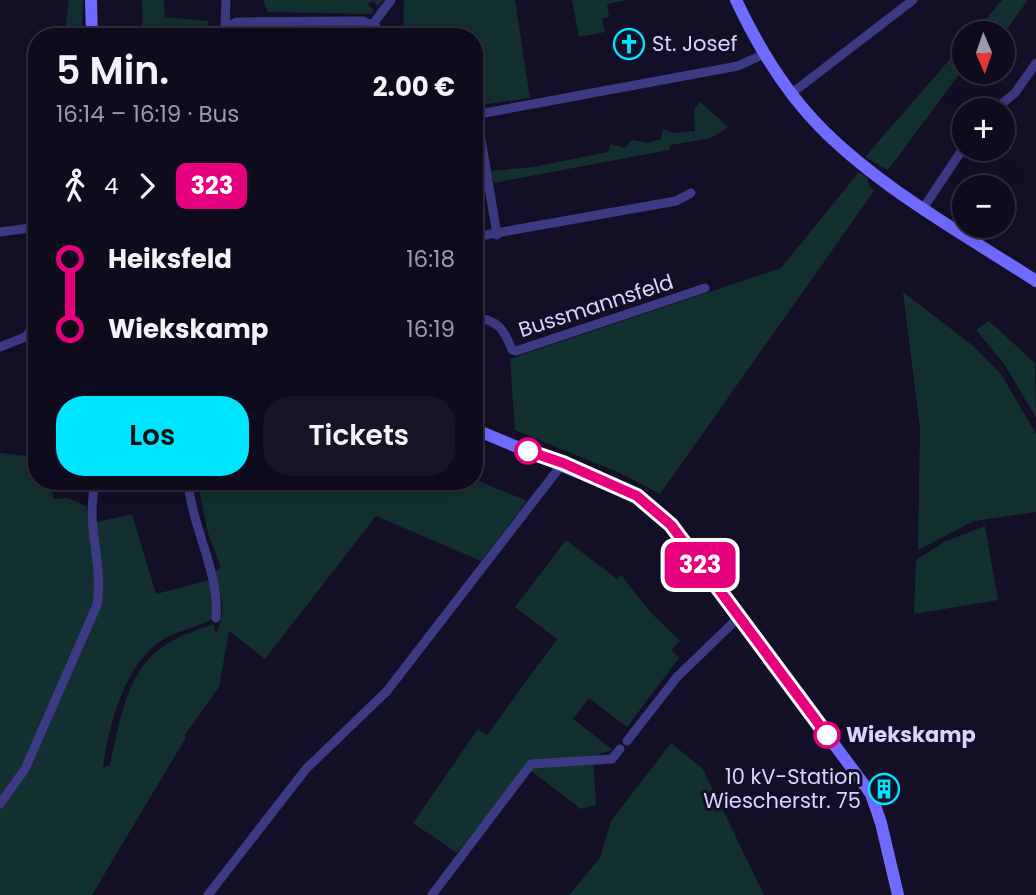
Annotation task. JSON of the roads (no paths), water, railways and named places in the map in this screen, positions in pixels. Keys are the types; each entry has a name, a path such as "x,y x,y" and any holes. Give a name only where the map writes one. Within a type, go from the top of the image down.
{"main road":[{"path":"91,0 92,28"},
{"path":"736,0 764,54 792,93 849,153 924,207 1036,281"},
{"path":"483,432 563,463 645,501 671,525 871,794 881,823 898,895"}],"street":[{"path":"225,28 226,0"},
{"path":"373,24 391,0"},
{"path":"792,93 913,0"},
{"path":"227,28 236,22 363,21 373,24"},
{"path":"373,24 375,28"},
{"path":"483,114 738,66 764,54"},
{"path":"1009,98 1036,64"},
{"path":"483,155 497,235"},
{"path":"924,207 955,161"},
{"path":"483,236 676,201 691,193"},
{"path":"0,232 28,228"},
{"name":"Bussmannsfeld","path":"483,319 497,323 504,330 512,350 516,351 705,288"},
{"path":"0,347 28,334"},
{"path":"208,895 306,769 387,691 563,463"},
{"path":"0,804 25,769 97,605 100,586 90,505 94,490"},
{"path":"189,490 190,511 211,571 216,618"},
{"path":"627,741 677,677 738,618"},
{"path":"432,895 531,764 612,759 620,749"}],"place":[{"name":"St. Josef","path":"629,44"},
{"name":"Wiekskamp","path":"827,735"},
{"name":"10 kV-Station Wiescherstr. 75","path":"884,789"}]}
